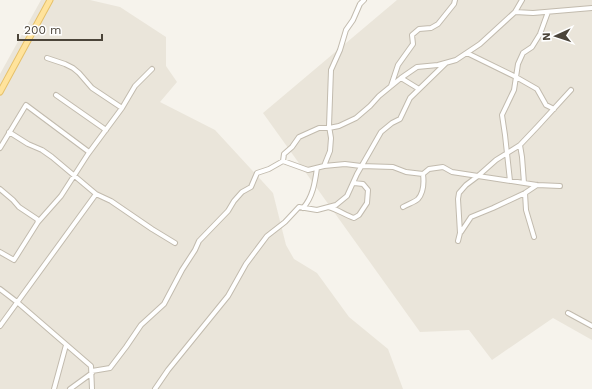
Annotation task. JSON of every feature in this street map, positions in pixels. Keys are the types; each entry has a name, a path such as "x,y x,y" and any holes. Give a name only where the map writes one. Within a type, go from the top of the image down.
{"main road":[{"path":"0,92 50,0"}],"street":[{"path":"324,166 330,151 331,138 329,128 331,70 340,50 346,30 353,20 360,4 364,0"},
{"path":"391,86 398,65 412,44 412,35 419,29 431,28 438,24 454,4 455,0"},
{"path":"284,161 284,154 292,147 299,137 319,128 339,126 356,118 391,86 417,68 446,63 456,60 467,53 480,44 514,12 522,0"},
{"path":"514,12 533,13 592,8"},
{"path":"510,181 502,115 514,90 518,64 523,53 532,47 540,34 548,12"},
{"path":"467,53 537,89 546,105 554,109"},
{"path":"47,58 73,68 92,88 122,108"},
{"path":"155,389 168,370 228,296 246,264 267,236 285,222 299,208 317,210 336,205 347,196 381,132 392,123 400,119 410,98 446,63"},
{"path":"0,252 14,260 38,222 61,196 89,152 122,108 135,86 152,70"},
{"path":"401,78 419,89"},
{"path":"458,241 460,233 459,192 496,160 520,145 571,90"},
{"path":"56,95 106,130"},
{"path":"0,148 26,105 89,152"},
{"path":"9,132 28,144 42,150 96,194 111,201 175,243"},
{"path":"520,145 524,183"},
{"path":"70,389 92,372 110,368 141,325 164,304 199,241 228,210 242,192 251,187 257,173 269,169 284,161 308,170 324,166 344,164 394,167 406,172 423,174"},
{"path":"403,207 418,200 424,185 423,174 428,168 443,167 452,172 537,185 560,186"},
{"path":"303,208 308,202 314,188 317,168"},
{"path":"328,207 335,208 354,218 359,215 367,203 368,190 362,184 354,183"},
{"path":"460,233 471,217 525,193 537,185"},
{"path":"0,189 19,206 37,219 38,222"},
{"path":"525,193 526,210 534,237"},
{"path":"0,326 96,194"},
{"path":"0,289 91,366 92,389"},
{"path":"568,313 592,326"},
{"path":"54,389 66,345"}],"shaded area":[{"path":"41,0 90,0 120,7 166,37 166,66 177,82 160,102 215,130 273,193 286,245 294,259 317,273 349,317 388,349 403,389 0,389 0,74"},
{"path":"397,0 592,0 592,340 553,318 492,360 469,330 420,332 263,113"}]}
